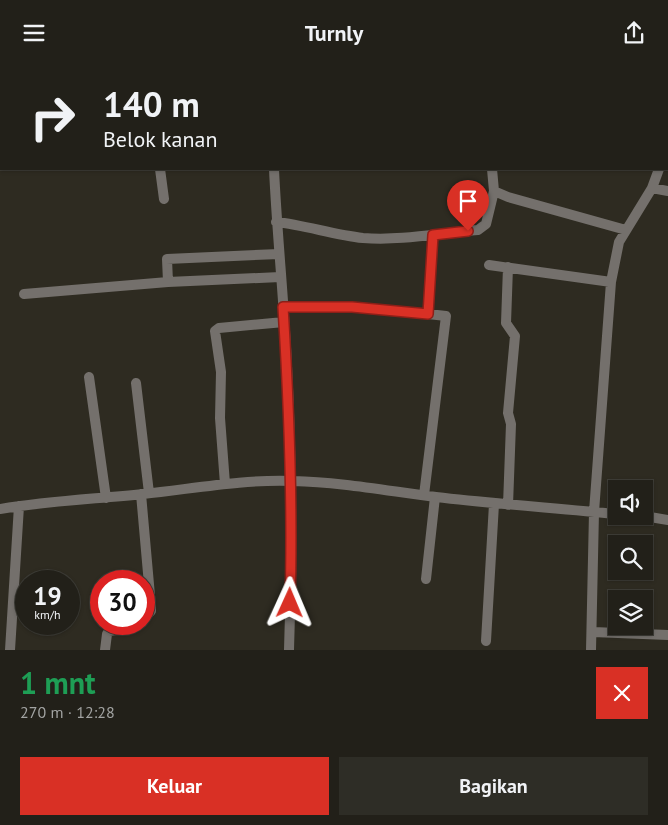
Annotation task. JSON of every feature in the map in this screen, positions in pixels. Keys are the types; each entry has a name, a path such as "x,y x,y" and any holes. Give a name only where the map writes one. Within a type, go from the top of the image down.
{"street":[{"path":"160,170 164,199"},
{"path":"274,170 287,366 291,480 289,650"},
{"path":"276,222 363,238 433,235 481,229 486,224 494,191 492,170"},
{"path":"591,650 594,512 610,282 619,243 652,188 659,170"},
{"path":"652,188 668,191"},
{"path":"494,191 508,197 626,230"},
{"path":"428,314 433,235"},
{"path":"168,282 168,259 279,254"},
{"path":"489,265 610,282"},
{"path":"508,267 506,323 514,336 508,413 511,424 508,505"},
{"path":"24,294 168,282 280,277"},
{"path":"283,307 352,307 446,316 424,495"},
{"path":"225,484 220,418 221,373 215,331 219,328 284,322"},
{"path":"89,377 106,498"},
{"path":"136,383 149,570"},
{"path":"0,509 225,484 291,480 361,485 494,504 608,513"},
{"path":"426,579 435,497"},
{"path":"486,641 494,504"},
{"path":"10,650 19,506"},
{"path":"653,517 668,519"},
{"path":"592,632 668,635"},
{"path":"105,650 107,635"}],"route":[{"path":"290,603 291,480 283,307 352,307 428,314 433,235 468,231"}]}
